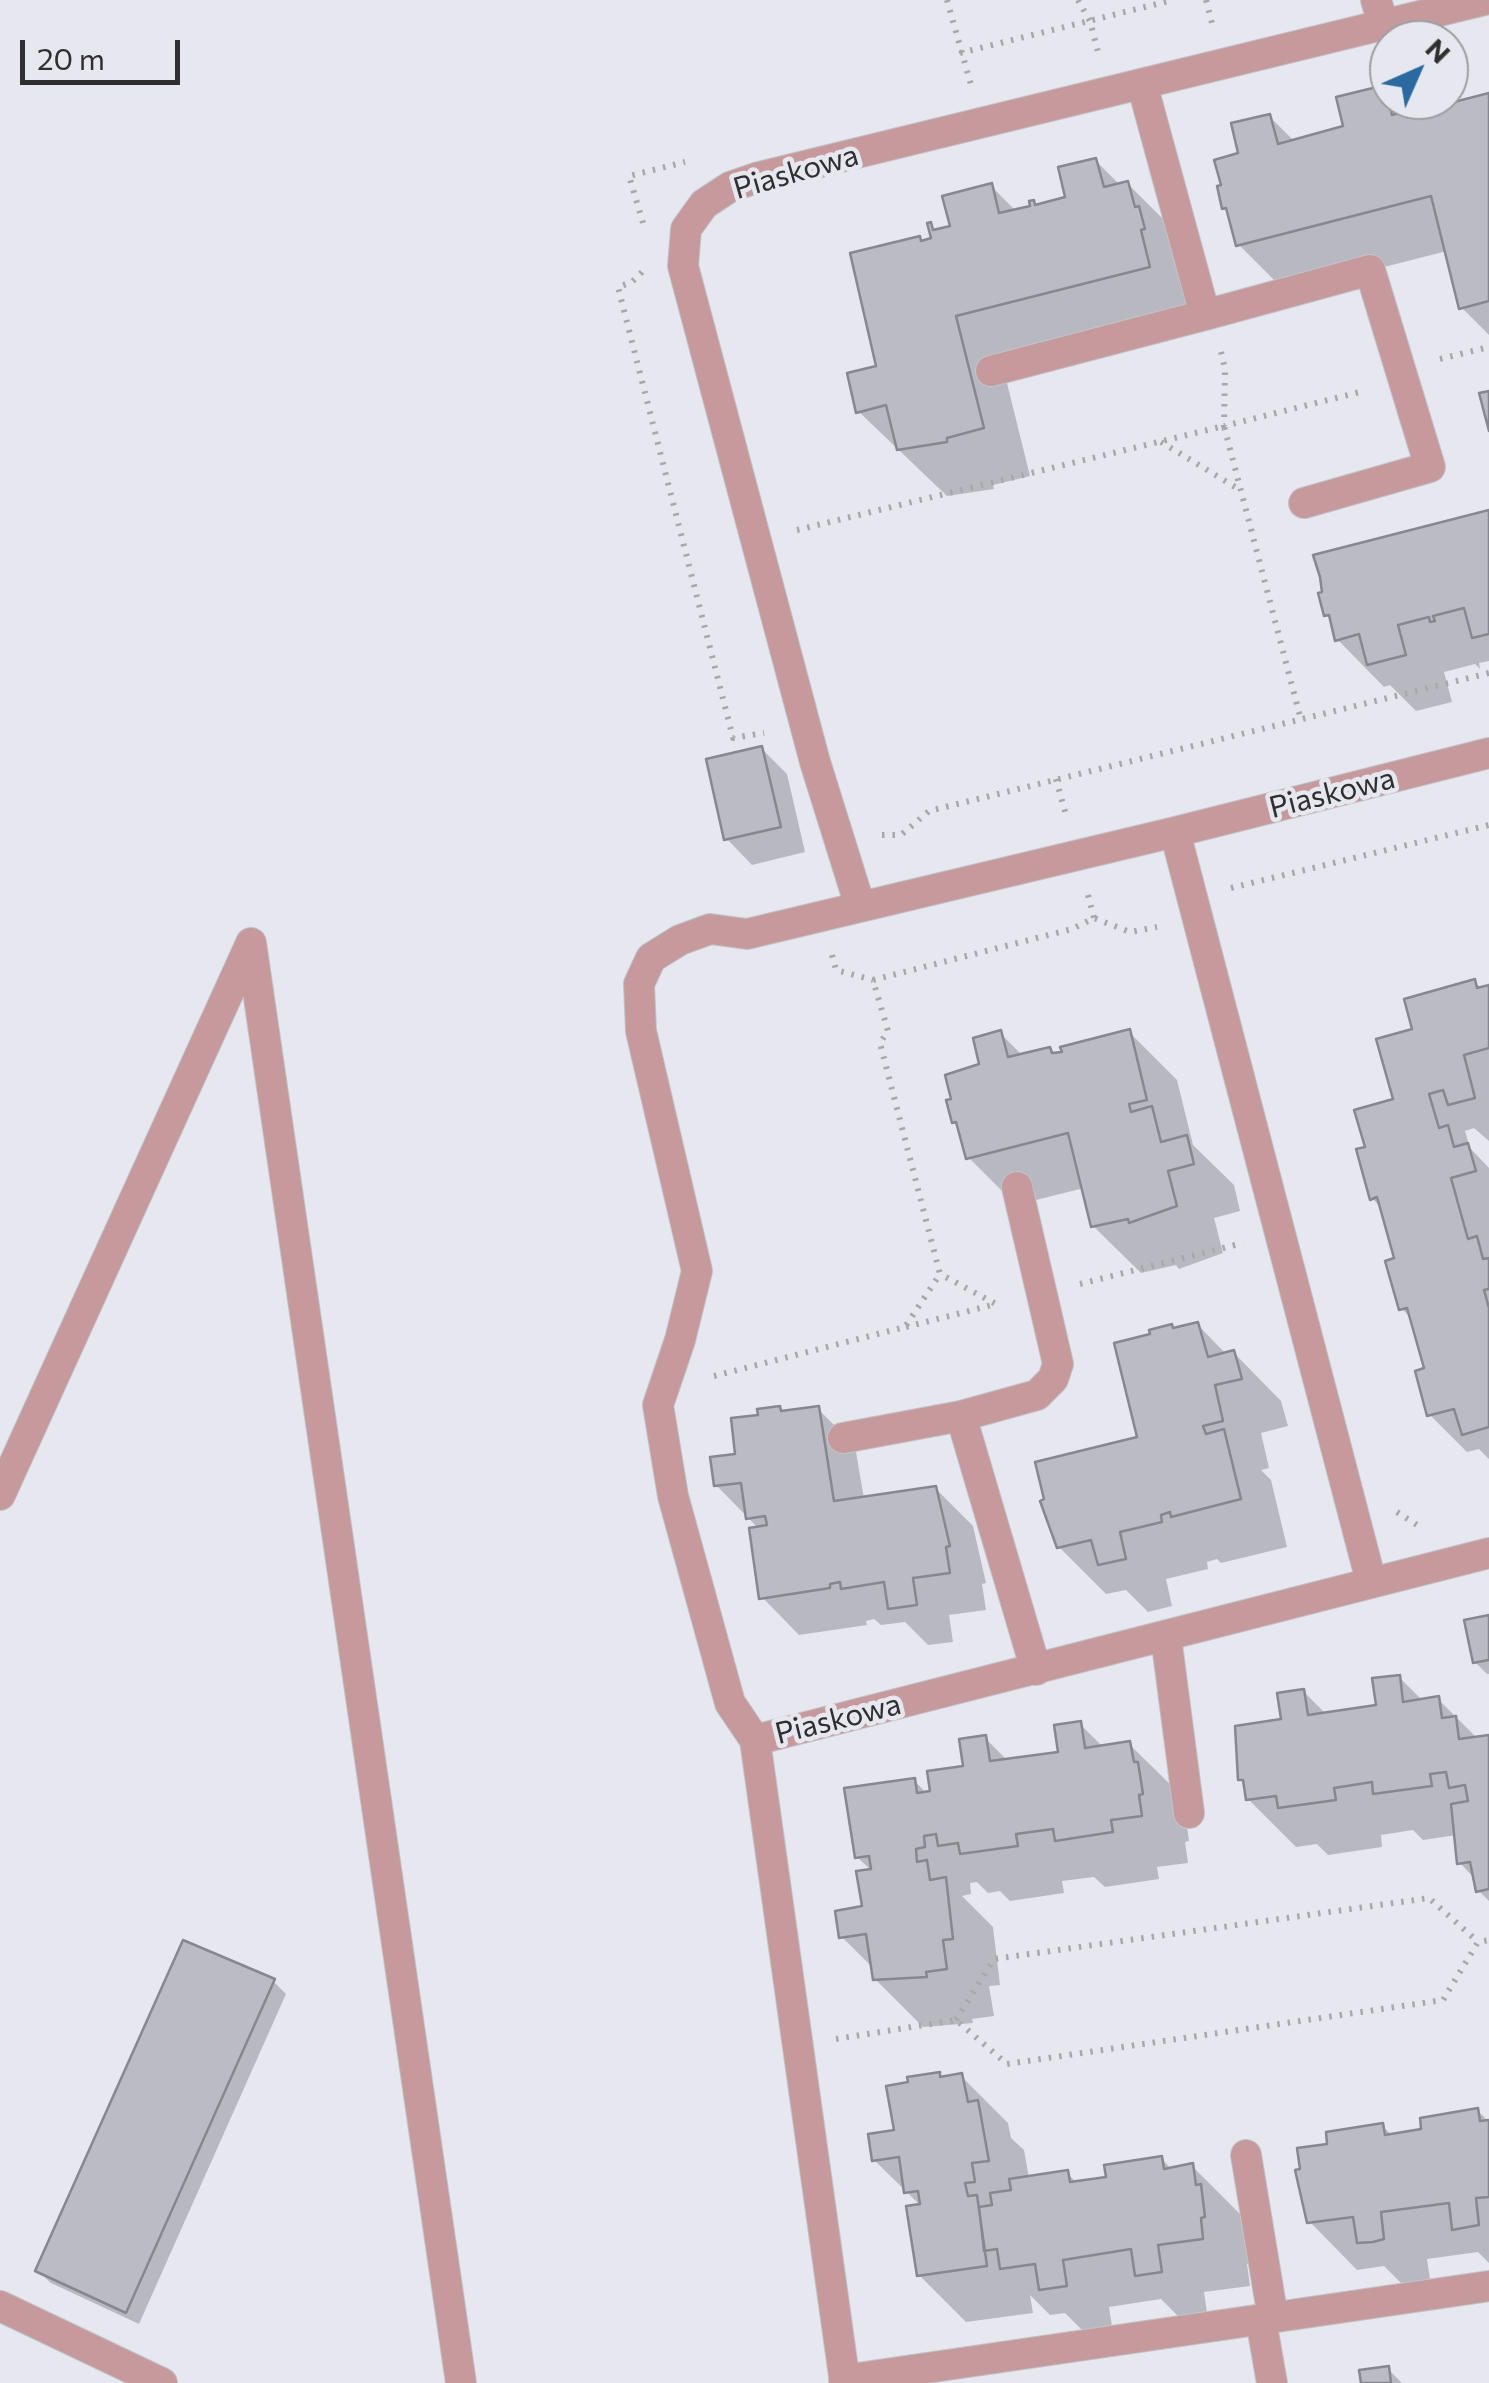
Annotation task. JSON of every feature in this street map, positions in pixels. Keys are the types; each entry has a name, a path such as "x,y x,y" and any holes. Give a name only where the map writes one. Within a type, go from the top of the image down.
{"street":[{"name":"Piaskowa","path":"860,906 815,762 683,266 686,228 704,204 730,187 759,177 1142,84 1379,12 1485,0"},
{"path":"1142,84 1204,315"},
{"path":"991,372 1370,270 1430,468 1304,503"},
{"name":"Piaskowa","path":"1489,753 747,934 710,929 680,940 651,958 638,984 641,1030 697,1272 658,1406 673,1496 730,1703 755,1740 844,2382 1489,2286"},
{"path":"1175,832 1372,1581"},
{"path":"0,1495 250,944 461,2383"},
{"path":"843,1438 961,1416 1037,1394 1053,1379 1058,1364 1016,1187"},
{"path":"961,1416 1036,1670"},
{"name":"Piaskowa","path":"755,1740 1489,1553"},
{"path":"1166,1637 1189,1813"},
{"path":"1246,2156 1272,2383"},
{"path":"0,2306 162,2383"}],"path":[{"path":"947,0 972,90"},
{"path":"1078,0 1090,21 1100,58"},
{"path":"960,52 1173,0"},
{"path":"1198,33 1214,28 1206,0"},
{"path":"645,230 628,176 686,162"},
{"path":"648,264 632,282 618,287 733,738 763,730 768,748"},
{"path":"1440,359 1489,347"},
{"path":"1220,349 1224,426 1301,720"},
{"path":"788,532 1350,394"},
{"path":"1160,441 1242,491"},
{"path":"838,836 870,827 887,837 901,836 929,810 1489,673"},
{"path":"1230,900 1226,889 1489,825"},
{"path":"1042,1294 1248,1242"},
{"path":"905,1327 996,1304 940,1274"},
{"path":"1389,1504 1408,1522 1422,1528"},
{"path":"833,2040 956,2020 994,1959 1429,1898 1478,1942"},
{"path":"956,2020 1007,2064 1442,2000 1478,1942 1489,1940"}],"building":[{"path":"1369,89 1369,120 1469,120 1469,98 1489,93 1489,301 1459,309 1431,196 1236,246 1226,208 1222,209 1214,160 1238,153 1231,123 1270,114 1278,144 1343,126 1336,97"},
{"path":"1096,158 1104,187 1128,181 1145,229 1141,230 1150,267 956,316 984,428 947,438 947,442 897,450 886,405 856,413 847,373 876,366 850,253 920,236 921,241 931,238 927,223 931,222 933,230 950,226 942,196 992,183 999,213 1030,206 1029,201 1034,200 1035,205 1065,197 1058,167"},
{"path":"1489,391 1489,431 1479,393"},
{"path":"1489,510 1489,634 1472,638 1464,608 1433,616 1435,621 1430,622 1429,617 1398,625 1406,655 1367,665 1359,634 1335,641 1329,615 1324,616 1318,593 1322,592 1313,555"},
{"path":"762,746 781,827 724,840 706,759"},
{"path":"1475,979 1477,988 1489,985 1489,1048 1464,1055 1475,1098 1448,1105 1443,1090 1429,1094 1439,1128 1448,1125 1454,1147 1468,1143 1476,1171 1451,1178 1468,1239 1477,1236 1483,1259 1489,1258 1489,1289 1484,1290 1489,1308 1489,1427 1462,1435 1454,1409 1427,1416 1415,1371 1424,1368 1407,1308 1399,1310 1385,1261 1394,1258 1377,1197 1370,1200 1356,1149 1365,1147 1354,1110 1393,1099 1376,1039 1412,1029 1404,999"},
{"path":"1130,1029 1147,1100 1129,1104 1131,1112 1152,1106 1161,1142 1187,1135 1194,1164 1168,1171 1177,1206 1129,1223 1128,1219 1091,1227 1068,1133 966,1159 946,1100 951,1099 945,1075 979,1064 973,1038 1001,1030 1008,1057 1050,1047 1052,1053 1062,1052 1060,1047"},
{"path":"1198,1322 1208,1357 1234,1350 1242,1379 1215,1385 1223,1421 1203,1426 1206,1434 1224,1429 1241,1499 1171,1517 1170,1512 1161,1515 1162,1522 1120,1532 1126,1559 1098,1565 1091,1540 1057,1548 1040,1501 1044,1499 1035,1462 1137,1437 1114,1343 1172,1324 1173,1328"},
{"path":"780,1406 781,1411 819,1406 834,1501 936,1486 950,1546 946,1547 950,1573 913,1578 917,1605 888,1609 884,1582 841,1589 840,1582 830,1584 830,1588 759,1599 749,1528 767,1525 765,1516 746,1519 741,1483 714,1486 710,1457 735,1454 731,1418 758,1415 757,1409"},
{"path":"1489,1615 1489,1660 1473,1663 1464,1620"},
{"path":"1400,1675 1403,1702 1439,1696 1442,1718 1456,1716 1459,1739 1489,1735 1489,1889 1476,1892 1470,1862 1457,1864 1451,1804 1468,1801 1465,1785 1449,1788 1446,1772 1430,1774 1432,1786 1373,1794 1372,1782 1334,1788 1336,1800 1278,1808 1276,1796 1246,1800 1243,1780 1238,1780 1235,1726 1281,1719 1277,1693 1290,1691 1304,1689 1308,1715 1376,1705 1372,1678"},
{"path":"1081,1721 1085,1748 1130,1741 1134,1762 1138,1762 1142,1816 1111,1820 1113,1832 1055,1841 1053,1829 1016,1834 1018,1846 960,1854 958,1843 938,1846 936,1834 924,1836 925,1847 916,1849 917,1862 927,1860 930,1880 946,1877 953,1939 943,1940 947,1969 926,1972 927,1977 873,1980 866,1934 839,1938 835,1911 862,1906 856,1871 871,1869 869,1856 855,1858 844,1788 915,1778 917,1793 930,1791 927,1771 963,1766 959,1739 986,1735 990,1761 1058,1752 1054,1725"},
{"path":"183,1940 275,1979 126,2313 35,2271"},
{"path":"940,2072 940,2077 962,2073 968,2102 978,2100 989,2161 972,2163 975,2182 965,2183 968,2196 977,2195 987,2266 917,2276 906,2206 920,2204 918,2191 904,2193 899,2157 872,2161 868,2134 894,2130 886,2086 908,2082 907,2077"},
{"path":"1478,2108 1480,2121 1489,2120 1489,2197 1476,2198 1479,2225 1452,2230 1449,2203 1381,2212 1384,2239 1373,2242 1357,2243 1353,2217 1307,2223 1295,2170 1300,2169 1297,2148 1327,2144 1326,2132 1383,2123 1385,2135 1421,2129 1420,2118"},
{"path":"1162,2156 1164,2169 1193,2163 1196,2185 1201,2184 1205,2217 1201,2218 1203,2239 1158,2245 1162,2272 1135,2276 1131,2249 1063,2260 1067,2286 1039,2290 1035,2264 1000,2269 997,2249 984,2251 979,2207 992,2205 990,2193 1011,2190 1009,2179 1068,2170 1070,2182 1106,2177 1104,2165"},
{"path":"1389,2366 1391,2383 1361,2383 1359,2370"}]}
